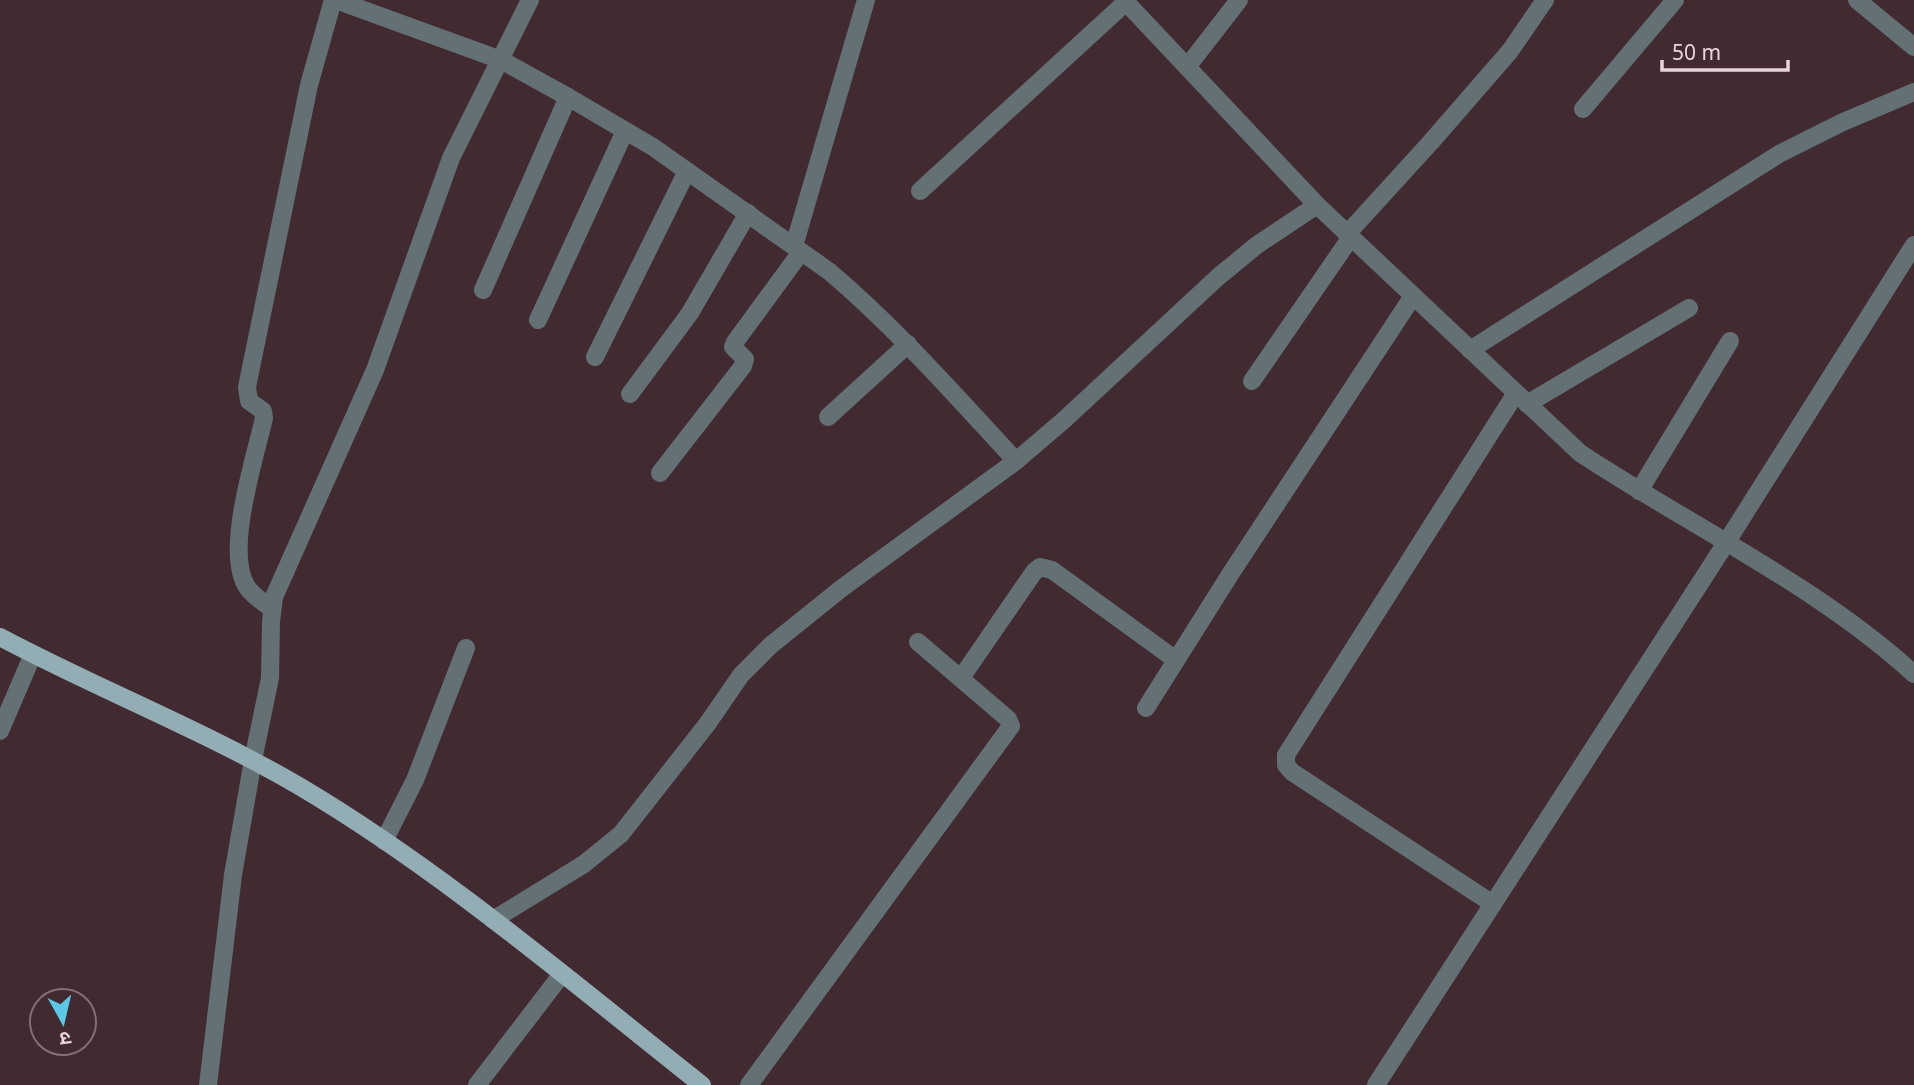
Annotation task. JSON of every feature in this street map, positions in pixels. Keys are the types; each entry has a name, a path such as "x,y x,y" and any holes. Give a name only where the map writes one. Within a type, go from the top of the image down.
{"main road":[{"path":"0,637 253,761 319,798 384,841 493,920 702,1085"}],"street":[{"path":"271,608 247,587 239,560 240,528 264,418 263,411 249,401 247,387 309,85 335,0 501,60 625,131 687,171 854,292 908,344 1016,461"},
{"path":"208,1085 233,875 270,678 271,608 279,582 375,370 451,158 530,0"},
{"path":"660,474 743,366 745,359 733,347 734,342 798,249 866,0"},
{"path":"1187,67 1240,0"},
{"path":"1252,381 1349,236 1510,51 1545,0"},
{"path":"1583,109 1675,0"},
{"path":"1857,0 1914,47"},
{"path":"920,191 1125,1 1317,205 1580,453 1826,604 1914,674"},
{"path":"1470,350 1779,154 1843,122 1914,92"},
{"path":"483,290 568,97"},
{"path":"538,320 625,131"},
{"path":"594,357 687,171"},
{"path":"493,920 584,864 621,834 708,723 741,675 771,645 842,588 1016,461 1218,277 1257,245 1317,205"},
{"path":"630,394 690,313 748,213"},
{"path":"1376,1085 1726,543 1914,245"},
{"path":"1146,708 1413,296"},
{"path":"1493,904 1292,772 1286,765 1286,755 1521,399 1689,308"},
{"path":"1639,491 1730,341"},
{"path":"828,417 908,344"},
{"path":"961,678 1040,567 1052,570 1176,660"},
{"path":"749,1085 1011,726 1008,719 918,642"},
{"path":"384,841 415,780 466,648"},
{"path":"0,731 33,654"},
{"path":"477,1085 562,974"}]}
